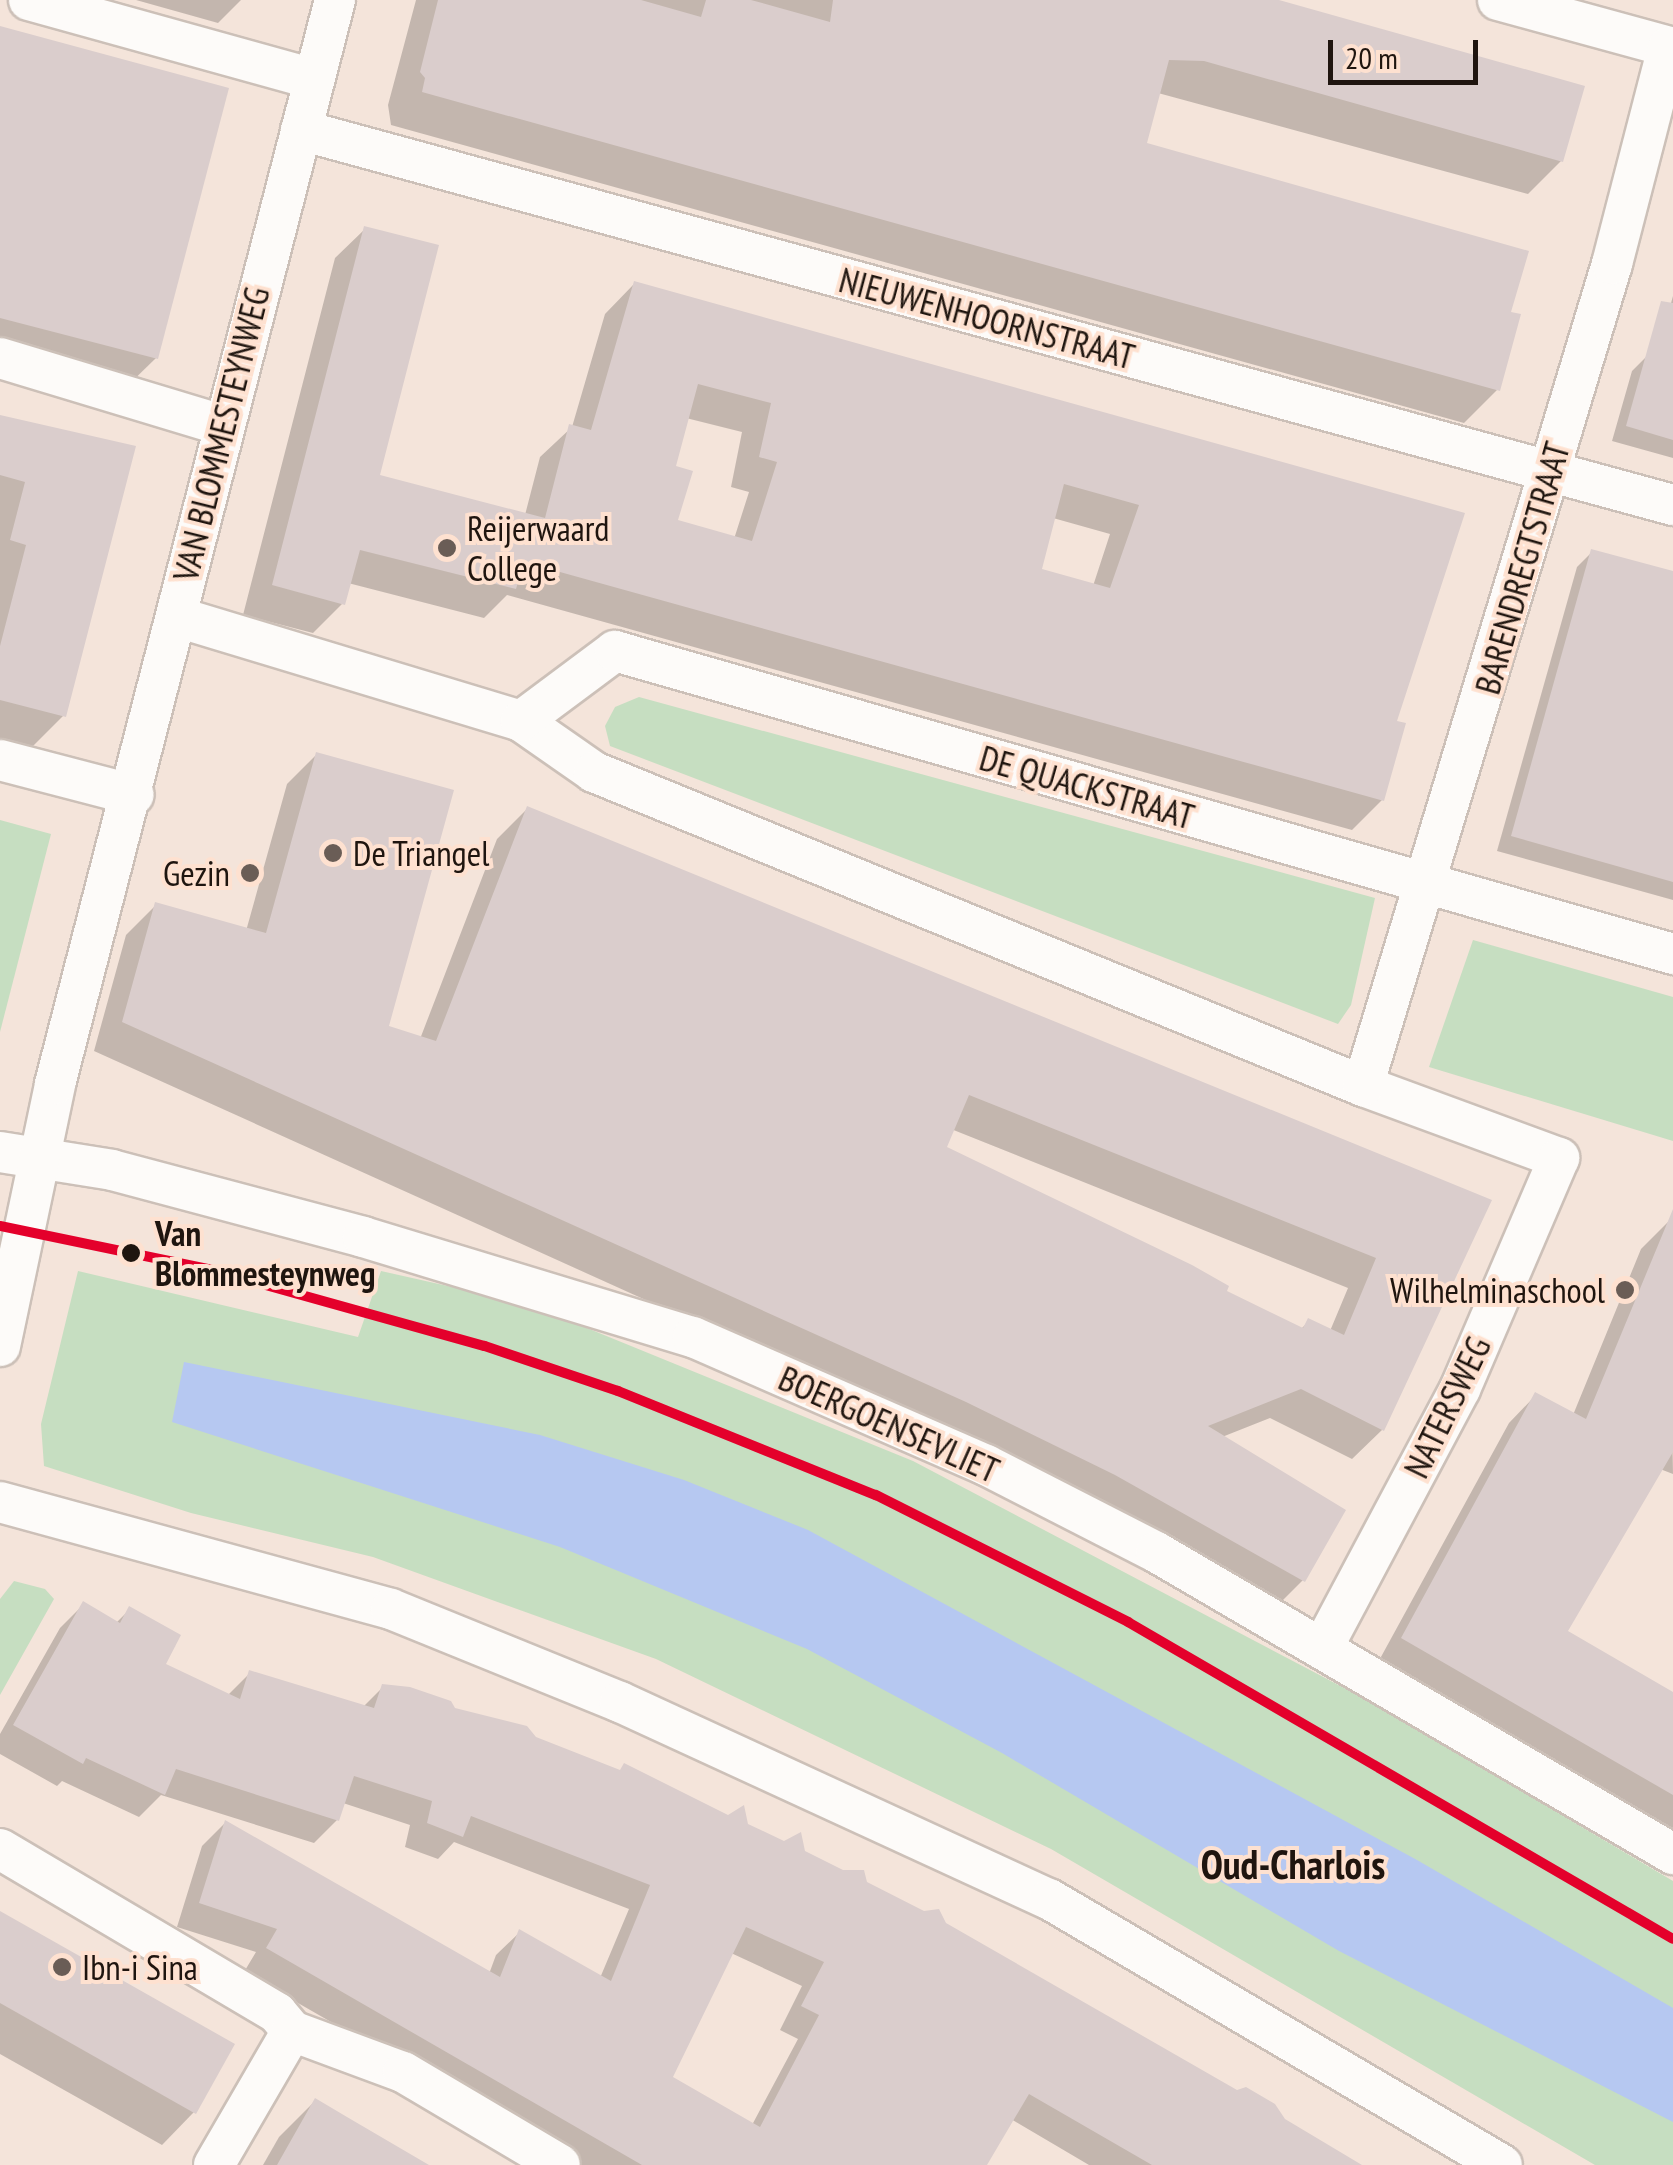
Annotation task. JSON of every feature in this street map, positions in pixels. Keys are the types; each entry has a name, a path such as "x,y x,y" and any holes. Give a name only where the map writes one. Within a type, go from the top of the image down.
{"street":[{"path":"29,0 314,79"},
{"name":"VAN BLOMMESTEYNWEG","path":"19,1156 134,795 222,425 335,0"},
{"path":"1498,0 1670,48"},
{"name":"BARENDREGTSTRAAT","path":"1363,1086 1428,886 1670,48"},
{"name":"NIEUWENHOORNSTRAAT","path":"301,130 1673,505"},
{"path":"0,358 222,425"},
{"path":"177,617 521,720 594,772 1363,1086"},
{"name":"DE QUACKSTRAAT","path":"521,720 615,651 1673,954"},
{"path":"0,760 134,795"},
{"name":"NATERSWEG","path":"1322,1649 1460,1389 1559,1158 1363,1086"},
{"path":"0,1346 19,1156"},
{"name":"BOERGOENSEVLIET","path":"19,1156 112,1170 363,1237 693,1337 986,1465 1156,1552 1673,1854"},
{"path":"0,1502 391,1609 620,1702 1049,1899 1502,2165"},
{"path":"0,1849 277,2013 292,2030 403,2072 560,2165"},
{"path":"214,2165 292,2030"}],"green space":[{"path":"639,697 1375,898 1351,1005 1338,1024 610,746 605,726 615,707"},
{"path":"0,820 51,834 0,1032"},
{"path":"1473,940 1673,997 1673,1141 1429,1067"},
{"path":"78,1271 358,1337 381,1271 528,1304 913,1461 1367,1700 1673,1881 1673,2165 1595,2165 1051,1849 656,1659 373,1557 191,1513 44,1466 41,1424"},
{"path":"14,1581 45,1589 54,1599 0,1695 0,1599"}],"water":[{"path":"184,1362 540,1435 684,1480 808,1530 1417,1860 1673,2008 1673,2122 1339,1951 1002,1753 807,1649 560,1547 172,1422"}],"building":[{"path":"438,0 641,0 701,17 706,0 751,0 830,22 833,0 1279,0 1585,86 1563,162 1204,61 1169,60 1147,143 1529,251 1511,312 1521,314 1500,391 422,92 425,78 420,72"},
{"path":"0,26 229,88 158,359 0,318"},
{"path":"364,226 439,245 380,475 545,518 569,424 591,430 634,281 1465,513 1397,721 1406,723 1384,801 524,562 516,589 360,550 345,605 272,585","holes":["698,384 771,403 759,457 777,462 752,541 678,520 693,471 676,466","1064,484 1139,505 1110,588 1042,569"]},
{"path":"1661,301 1673,303 1673,440 1626,426"},
{"path":"0,415 136,446 66,717 0,700 0,646 26,545 10,540 25,482 0,475"},
{"path":"1591,549 1673,571 1673,882 1511,836"},
{"path":"316,752 454,790 389,1026 436,1041 527,806 1492,1200 1384,1431 1301,1389 1208,1426 1346,1510 1305,1582 1115,1475 966,1402 122,1022 155,902 266,933","holes":["969,1095 1376,1258 1344,1335 1308,1318 1303,1328 1227,1291 1229,1286 1192,1265 947,1147"]},
{"path":"1673,1209 1673,1452 1568,1631 1673,1692 1673,1795 1401,1638 1535,1392 1586,1419"},
{"path":"83,1601 120,1623 129,1606 181,1635 166,1664 240,1699 249,1670 374,1708 382,1684 410,1687 451,1701 455,1708 527,1726 536,1737 620,1770 624,1763 728,1815 744,1805 748,1824 784,1841 801,1832 805,1851 843,1870 864,1870 867,1882 924,1911 939,1909 946,1923 1237,2090 1246,2087 1275,2104 1285,2119 1362,2165 1152,2165 1029,2094 987,2165 642,2165 266,1948 277,1929 199,1903 225,1820 500,1977 519,1929 611,1981 650,1885 471,1816 463,1837 427,1823 432,1801 354,1776 339,1821 176,1769 165,1795 86,1758 83,1764 13,1725","holes":["746,1927 824,1962 801,2006 819,2015 760,2127 673,2077"]},
{"path":"0,1911 235,2044 196,2114 0,2003"},
{"path":"315,2098 347,2117 429,2165 277,2165"}],"transit line":[{"path":"0,1226 212,1270 485,1346 618,1391 876,1495 1128,1622 1673,1939"}],"place":[{"name":"Reijerwaard College","path":"447,548"},
{"name":"De Triangel","path":"333,853"},
{"name":"Gezin","path":"250,873"},
{"name":"Van Blommesteynweg","path":"131,1253"},
{"name":"Wilhelminaschool","path":"1625,1290"},
{"name":"Ibn-i Sina","path":"62,1967"}],"district":[{"name":"Oud-Charlois","path":"1293,1864"}]}
